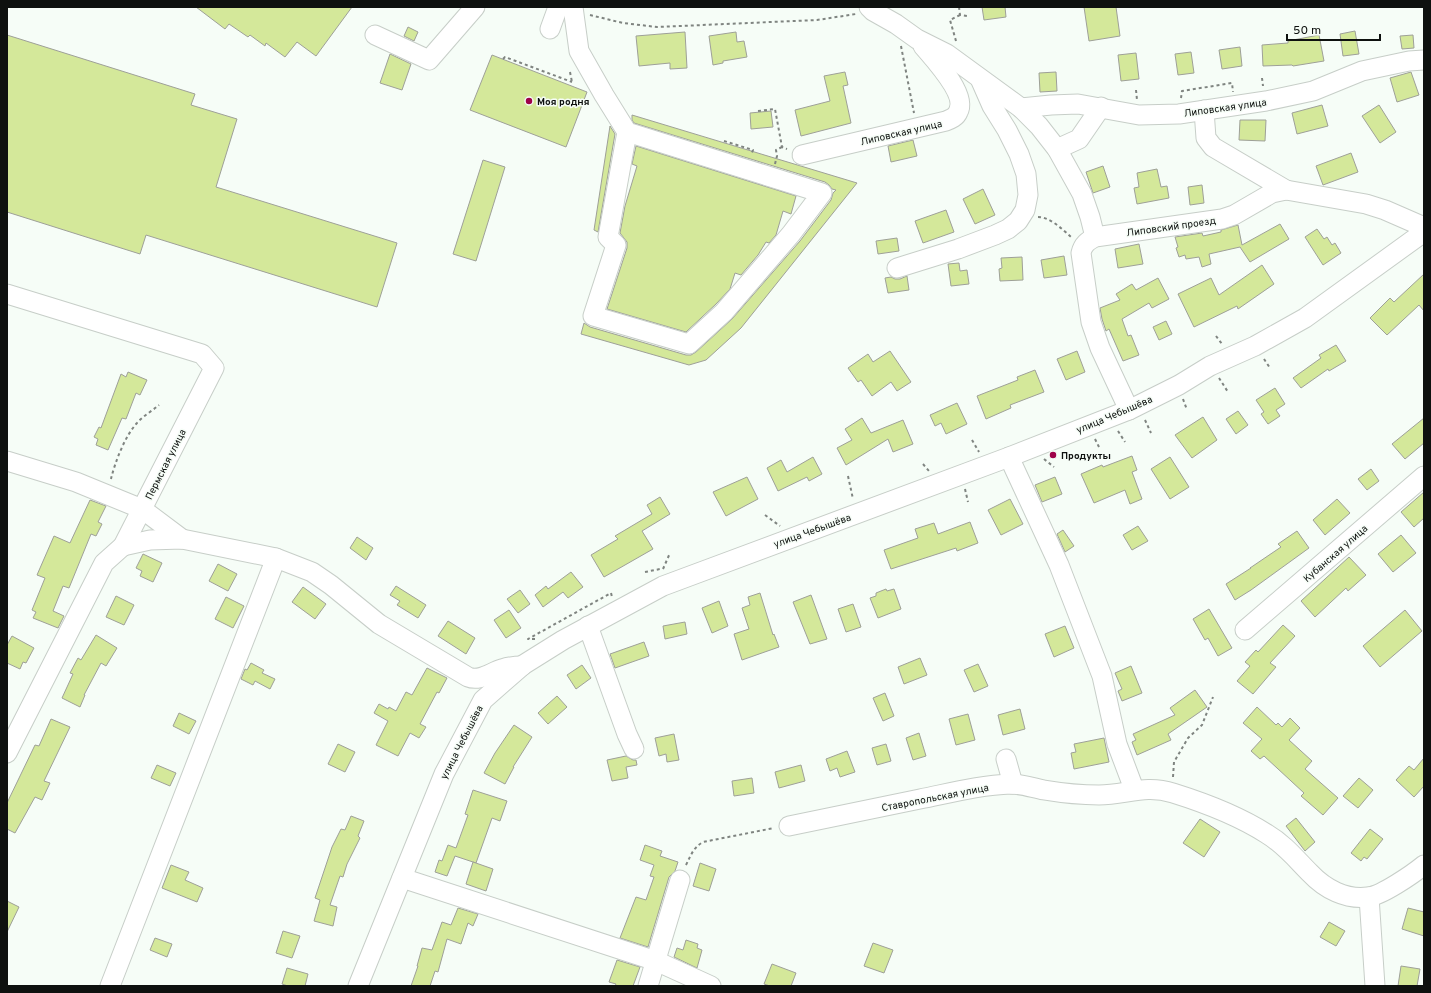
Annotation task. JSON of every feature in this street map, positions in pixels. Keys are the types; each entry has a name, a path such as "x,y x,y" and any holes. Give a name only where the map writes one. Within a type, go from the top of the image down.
{"street":[{"path":"375,35 429,60 475,7"},
{"path":"550,29 568,8"},
{"path":"568,8 579,51 627,132 822,193 791,234 724,312 689,344 593,316 616,245 608,237 627,132"},
{"path":"871,9 896,24 909,43 947,54 980,80 1020,108 1039,126 1057,149 1082,194 1090,217 1089,242 1081,252 1090,322 1100,348 1129,410"},
{"name":"Липовская улица","path":"802,155 946,121 953,118 958,113 960,108 959,98 954,86 940,65 909,43"},
{"name":"Липовская улица","path":"1020,108 1078,104 1139,115 1179,114 1266,101 1313,91 1362,71 1409,61 1424,60"},
{"path":"897,268 958,249 995,235 1008,229 1018,221 1025,210 1028,195 1026,174 1019,154 1007,130 992,106 980,80"},
{"path":"1057,149 1079,139 1101,107"},
{"path":"1204,110 1206,138 1214,147 1286,190"},
{"name":"Липовский проезд","path":"1089,242 1222,219 1234,215 1272,193 1286,190 1366,204 1424,227"},
{"name":"улица Чебышёва","path":"358,986 444,774 483,700 523,665 563,640 663,586 1009,457 1129,410 1179,385 1210,366 1255,346 1305,318 1424,232"},
{"name":"Пермская улица","path":"7,294 202,354 214,368 123,546 104,563 7,753"},
{"path":"1009,457 1058,565 1102,676 1117,744 1134,790"},
{"path":"7,461 76,482 142,509 182,539"},
{"name":"Кубанская улица","path":"1245,630 1424,476"},
{"path":"123,546 150,540 182,539 276,558 312,572 331,585 379,624 468,677 478,679 503,668 523,665"},
{"path":"110,986 276,558"},
{"path":"588,626 627,734 634,749"},
{"path":"1006,759 1013,784"},
{"name":"Ставропольская улица","path":"789,826 980,787 1013,784 1044,790 1098,795 1153,788 1171,792 1219,809 1268,834 1285,847 1324,886 1340,895 1369,897 1392,886 1424,865"},
{"path":"402,878 656,961 711,986"},
{"path":"648,986 680,880"},
{"path":"1369,897 1375,986"}],"path":[{"path":"959,7 960,15 967,16"},
{"path":"568,8 623,23 658,27 817,20 871,9"},
{"path":"909,43 917,128"},
{"path":"503,60 505,57 572,82 570,72"},
{"path":"1179,114 1182,91 1232,83 1236,105"},
{"path":"758,111 775,109 782,147"},
{"path":"772,177 778,156 776,150 782,147 802,155"},
{"path":"1018,221 1042,217 1089,242"},
{"path":"113,497 110,484 113,469 129,434 137,422 159,405"},
{"path":"848,476 857,513"},
{"path":"663,569 670,553"},
{"path":"1171,792 1174,762 1188,738 1202,725 1213,697"},
{"path":"680,880 692,852 703,842 789,826"}],"building":[{"path":"196,7 352,7 316,56 297,42 285,57 266,43 265,46 250,35 248,37 229,24 225,29"},
{"path":"982,7 1005,7 1006,17 984,20"},
{"path":"1084,7 1116,7 1120,36 1089,41"},
{"path":"408,27 418,32 414,41 404,36"},
{"path":"1355,31 1359,54 1343,56 1340,34"},
{"path":"685,32 687,68 670,69 670,63 639,66 636,36"},
{"path":"736,32 737,42 744,41 747,57 723,61 723,63 713,65 709,36"},
{"path":"7,35 195,94 191,105 237,119 216,187 397,243 377,307 146,235 140,254 7,212"},
{"path":"1319,35 1324,61 1293,66 1263,66 1262,45 1288,43 1288,41"},
{"path":"1413,35 1414,48 1402,49 1400,36"},
{"path":"1240,47 1242,66 1222,69 1219,50"},
{"path":"1191,52 1194,73 1178,75 1175,54"},
{"path":"1136,53 1139,79 1121,81 1118,55"},
{"path":"390,54 411,64 402,90 380,83"},
{"name":"Моя родня","path":"492,55 587,92 566,147 470,110"},
{"path":"845,72 848,85 843,86 851,123 801,136 795,110 830,101 824,76"},
{"path":"1056,72 1057,91 1040,92 1039,73"},
{"path":"1411,72 1419,95 1397,102 1390,78"},
{"path":"1322,105 1328,126 1297,134 1292,113"},
{"path":"1379,105 1396,132 1380,143 1362,116"},
{"path":"771,111 773,127 751,129 750,113"},
{"path":"632,115 857,183 741,328 706,360 689,365 581,334 584,323 590,327 686,355 691,355 732,319 800,241 831,200 833,193 836,190 832,189 825,182 634,123 632,120"},
{"path":"1240,120 1266,120 1265,141 1239,140"},
{"path":"610,126 615,134 598,232 594,230"},
{"path":"913,140 917,156 891,162 888,146"},
{"path":"636,146 796,196 791,214 783,211 776,235 769,243 766,242 758,255 741,275 735,273 730,289 686,332 607,309 627,248 627,242 620,233 625,206 637,166 632,164"},
{"path":"1351,153 1358,172 1323,185 1316,166"},
{"path":"483,160 505,167 476,261 453,254"},
{"path":"1103,166 1110,187 1093,193 1086,172"},
{"path":"1157,169 1161,187 1167,186 1169,198 1137,204 1134,188 1139,187 1137,173"},
{"path":"1202,185 1204,203 1190,205 1188,187"},
{"path":"983,189 995,215 975,224 963,199"},
{"path":"946,210 954,232 923,243 915,221"},
{"path":"1280,224 1289,239 1250,262 1240,247 1209,254 1211,264 1202,267 1199,257 1186,259 1185,255 1179,257 1176,248 1178,247 1175,237 1202,233 1203,236 1221,232 1221,230 1238,225 1242,245"},
{"path":"1317,229 1324,239 1327,237 1332,245 1335,243 1341,253 1323,265 1305,237"},
{"path":"897,238 899,251 878,254 876,241"},
{"path":"1139,244 1143,264 1118,268 1115,249"},
{"path":"1064,256 1067,275 1044,278 1041,260"},
{"path":"1022,257 1023,280 1000,281 999,269 1002,268 1001,258"},
{"path":"959,263 960,271 967,270 969,284 951,286 948,264"},
{"path":"1262,265 1274,284 1238,309 1237,306 1194,327 1178,294 1211,278 1219,295"},
{"path":"1424,274 1424,311 1419,305 1387,335 1370,318 1390,298 1394,302"},
{"path":"907,276 909,290 888,293 885,278 891,277 900,279"},
{"path":"1158,278 1169,299 1152,308 1149,303 1122,319 1128,336 1131,335 1139,355 1123,361 1109,329 1106,331 1100,308 1120,300 1116,294 1132,284 1136,290"},
{"path":"1166,321 1172,334 1159,340 1153,327"},
{"path":"1336,345 1346,361 1329,371 1328,369 1301,388 1293,378 1321,358 1319,355"},
{"path":"890,351 911,382 897,391 891,382 872,396 861,380 858,382 848,368 868,354 873,362"},
{"path":"1077,351 1085,372 1066,380 1057,359"},
{"path":"1035,370 1044,392 1010,405 1011,408 986,419 977,396 1018,380 1017,377"},
{"path":"128,372 147,380 140,395 136,393 126,419 122,418 108,450 96,445 98,439 94,437 99,427 101,428 121,374 126,377"},
{"path":"1275,388 1285,404 1276,410 1280,416 1268,424 1261,414 1264,412 1256,400"},
{"path":"957,403 967,424 946,434 941,423 935,426 930,415"},
{"path":"1238,411 1248,425 1236,434 1226,419"},
{"path":"1203,417 1217,440 1192,458 1175,435"},
{"path":"862,418 871,433 903,420 913,444 893,452 888,439 846,465 837,448 852,440 845,429"},
{"path":"1424,418 1424,443 1405,459 1392,444"},
{"path":"1132,456 1137,470 1132,472 1142,499 1130,504 1125,490 1094,503 1081,474 1102,465 1103,467"},
{"path":"813,457 822,474 809,481 807,477 778,491 767,468 781,460 787,472"},
{"path":"1170,457 1189,487 1170,499 1151,469"},
{"path":"1371,469 1379,481 1367,490 1358,479"},
{"path":"747,477 758,499 726,516 713,492"},
{"path":"1055,477 1062,494 1042,502 1035,485"},
{"path":"1424,492 1424,518 1414,527 1401,512"},
{"path":"660,497 670,514 642,531 653,549 604,577 591,555 618,539 615,536 652,514 647,505"},
{"path":"1010,499 1023,524 1001,535 988,510"},
{"path":"1337,499 1350,513 1325,535 1313,520"},
{"path":"90,500 106,506 98,522 102,524 96,536 91,534 69,588 63,586 53,611 64,616 58,628 33,618 36,612 32,610 45,578 37,575 54,536 70,543"},
{"path":"970,522 978,543 957,551 956,548 891,569 884,550 918,538 915,529 934,523 938,534"},
{"path":"1138,526 1148,541 1132,550 1123,535"},
{"path":"1063,530 1074,546 1065,552 1057,534"},
{"path":"1297,531 1309,548 1235,600 1226,584 1281,547 1278,544"},
{"path":"1401,535 1416,553 1393,572 1378,554"},
{"path":"357,537 373,548 366,560 350,548"},
{"path":"143,554 162,563 153,582 140,576 142,571 136,568"},
{"path":"1349,557 1366,575 1348,591 1346,588 1315,617 1301,601"},
{"path":"218,564 237,574 228,591 209,581"},
{"path":"571,572 583,587 568,598 563,592 543,607 535,595 546,586 548,589"},
{"path":"396,586 426,605 418,618 397,605 400,601 390,595"},
{"path":"303,587 326,604 315,619 292,602"},
{"path":"886,589 887,591 894,589 901,609 878,618 870,598 876,596 876,593"},
{"path":"520,590 530,604 518,613 507,599"},
{"path":"760,593 773,635 774,634 779,647 742,660 734,634 749,629 742,608 750,605 748,597"},
{"path":"811,595 827,639 810,644 793,602"},
{"path":"116,596 134,605 124,625 106,617"},
{"path":"226,597 244,606 233,628 215,619"},
{"path":"719,601 728,626 712,633 702,608"},
{"path":"853,604 861,627 846,632 838,609"},
{"path":"1209,609 1232,648 1218,656 1208,638 1205,640 1193,619"},
{"path":"509,610 521,628 506,638 494,620"},
{"path":"1405,610 1422,631 1380,667 1363,646"},
{"path":"448,621 475,638 466,654 438,636"},
{"path":"685,622 687,634 665,639 663,626"},
{"path":"1283,625 1295,636 1270,663 1276,667 1253,694 1237,681 1250,666 1245,662 1256,650 1258,652"},
{"path":"1065,626 1074,648 1054,657 1045,634"},
{"path":"96,635 117,648 106,666 101,663 84,695 80,707 62,698 73,674 70,673 78,658 81,660"},
{"path":"12,636 34,648 26,663 23,662 20,669 7,663 7,645"},
{"path":"644,642 649,656 615,668 610,654"},
{"path":"920,658 927,675 904,684 898,667"},
{"path":"251,663 264,670 262,673 275,679 270,689 255,681 253,685 241,679 245,669 247,670"},
{"path":"978,664 988,686 974,692 964,670"},
{"path":"582,665 591,678 576,689 567,675"},
{"path":"1131,666 1142,693 1122,701 1118,691 1122,689 1115,673"},
{"path":"427,668 447,678 439,693 437,692 420,724 426,727 419,738 410,733 398,756 376,745 388,721 374,713 379,704 396,711 406,692 412,695"},
{"path":"1195,690 1207,707 1168,734 1171,740 1137,755 1132,742 1136,740 1133,734 1175,715 1170,708"},
{"path":"885,693 894,716 883,721 873,698"},
{"path":"557,696 567,707 548,724 538,713"},
{"path":"1257,707 1276,725 1278,723 1282,727 1290,718 1300,728 1289,740 1312,761 1305,769 1338,798 1323,815 1301,796 1304,793 1264,756 1260,759 1251,751 1262,739 1243,723"},
{"path":"1020,709 1025,729 1003,735 998,715"},
{"path":"179,713 196,721 189,734 173,726"},
{"path":"968,714 975,740 956,745 949,719"},
{"path":"51,719 70,727 44,781 50,783 42,800 35,797 15,833 7,829 7,803 35,745 39,746"},
{"path":"514,725 532,737 513,767 505,784 484,773 495,753"},
{"path":"919,733 926,756 913,760 906,738"},
{"path":"674,734 679,760 667,762 666,754 659,756 655,738"},
{"path":"1104,738 1109,762 1074,769 1071,753 1076,752 1074,744"},
{"path":"338,744 355,752 345,772 328,764"},
{"path":"886,744 891,761 877,765 872,748"},
{"path":"847,751 855,772 840,777 837,768 830,771 826,759"},
{"path":"626,756 636,760 637,765 626,767 628,778 612,781 607,760"},
{"path":"1424,758 1424,786 1414,797 1396,780 1409,766 1414,770"},
{"path":"157,765 176,773 170,786 151,778"},
{"path":"801,765 805,781 779,788 775,772"},
{"path":"752,778 754,793 734,796 732,781"},
{"path":"1359,778 1373,790 1358,808 1343,796"},
{"path":"473,790 507,801 500,821 492,818 476,863 455,856 447,876 435,872 439,860 442,861 448,845 456,848 468,815 465,814"},
{"path":"351,816 364,821 358,836 360,838 347,864 343,877 340,876 330,905 337,907 333,926 314,921 320,900 315,898 332,847 341,829 345,830"},
{"path":"1296,818 1315,842 1305,851 1286,826"},
{"path":"1200,819 1220,832 1204,857 1183,843"},
{"path":"1370,829 1383,839 1367,859 1364,857 1361,861 1351,853"},
{"path":"645,845 662,851 660,856 678,862 675,871 669,877 648,947 620,938 636,897 646,900 654,877 650,876 654,865 640,860"},
{"path":"473,862 493,869 486,891 466,884"},
{"path":"700,863 716,869 709,891 693,886"},
{"path":"171,865 189,872 185,880 203,888 197,902 162,888"},
{"path":"7,901 19,907 7,932"},
{"path":"458,908 478,914 473,926 468,923 461,944 447,939 438,972 435,971 430,986 411,986 422,948 432,950 442,922 451,925"},
{"path":"1408,908 1424,912 1424,936 1402,929"},
{"path":"1329,922 1345,931 1336,946 1320,937"},
{"path":"283,931 300,936 292,958 276,953"},
{"path":"155,938 172,944 167,957 150,950"},
{"path":"686,940 698,944 697,948 702,950 697,968 674,957 677,948 683,950"},
{"path":"873,943 893,950 884,973 864,966"},
{"path":"617,960 640,967 633,986 615,986 616,984 609,982"},
{"path":"772,964 796,973 791,986 770,986 764,984"},
{"path":"1401,966 1420,969 1417,986 1398,986"},
{"path":"287,968 308,974 305,986 288,986 282,984"}],"place":[{"name":"Моя родня","path":"529,101"},
{"name":"Продукты","path":"1053,455"}]}
